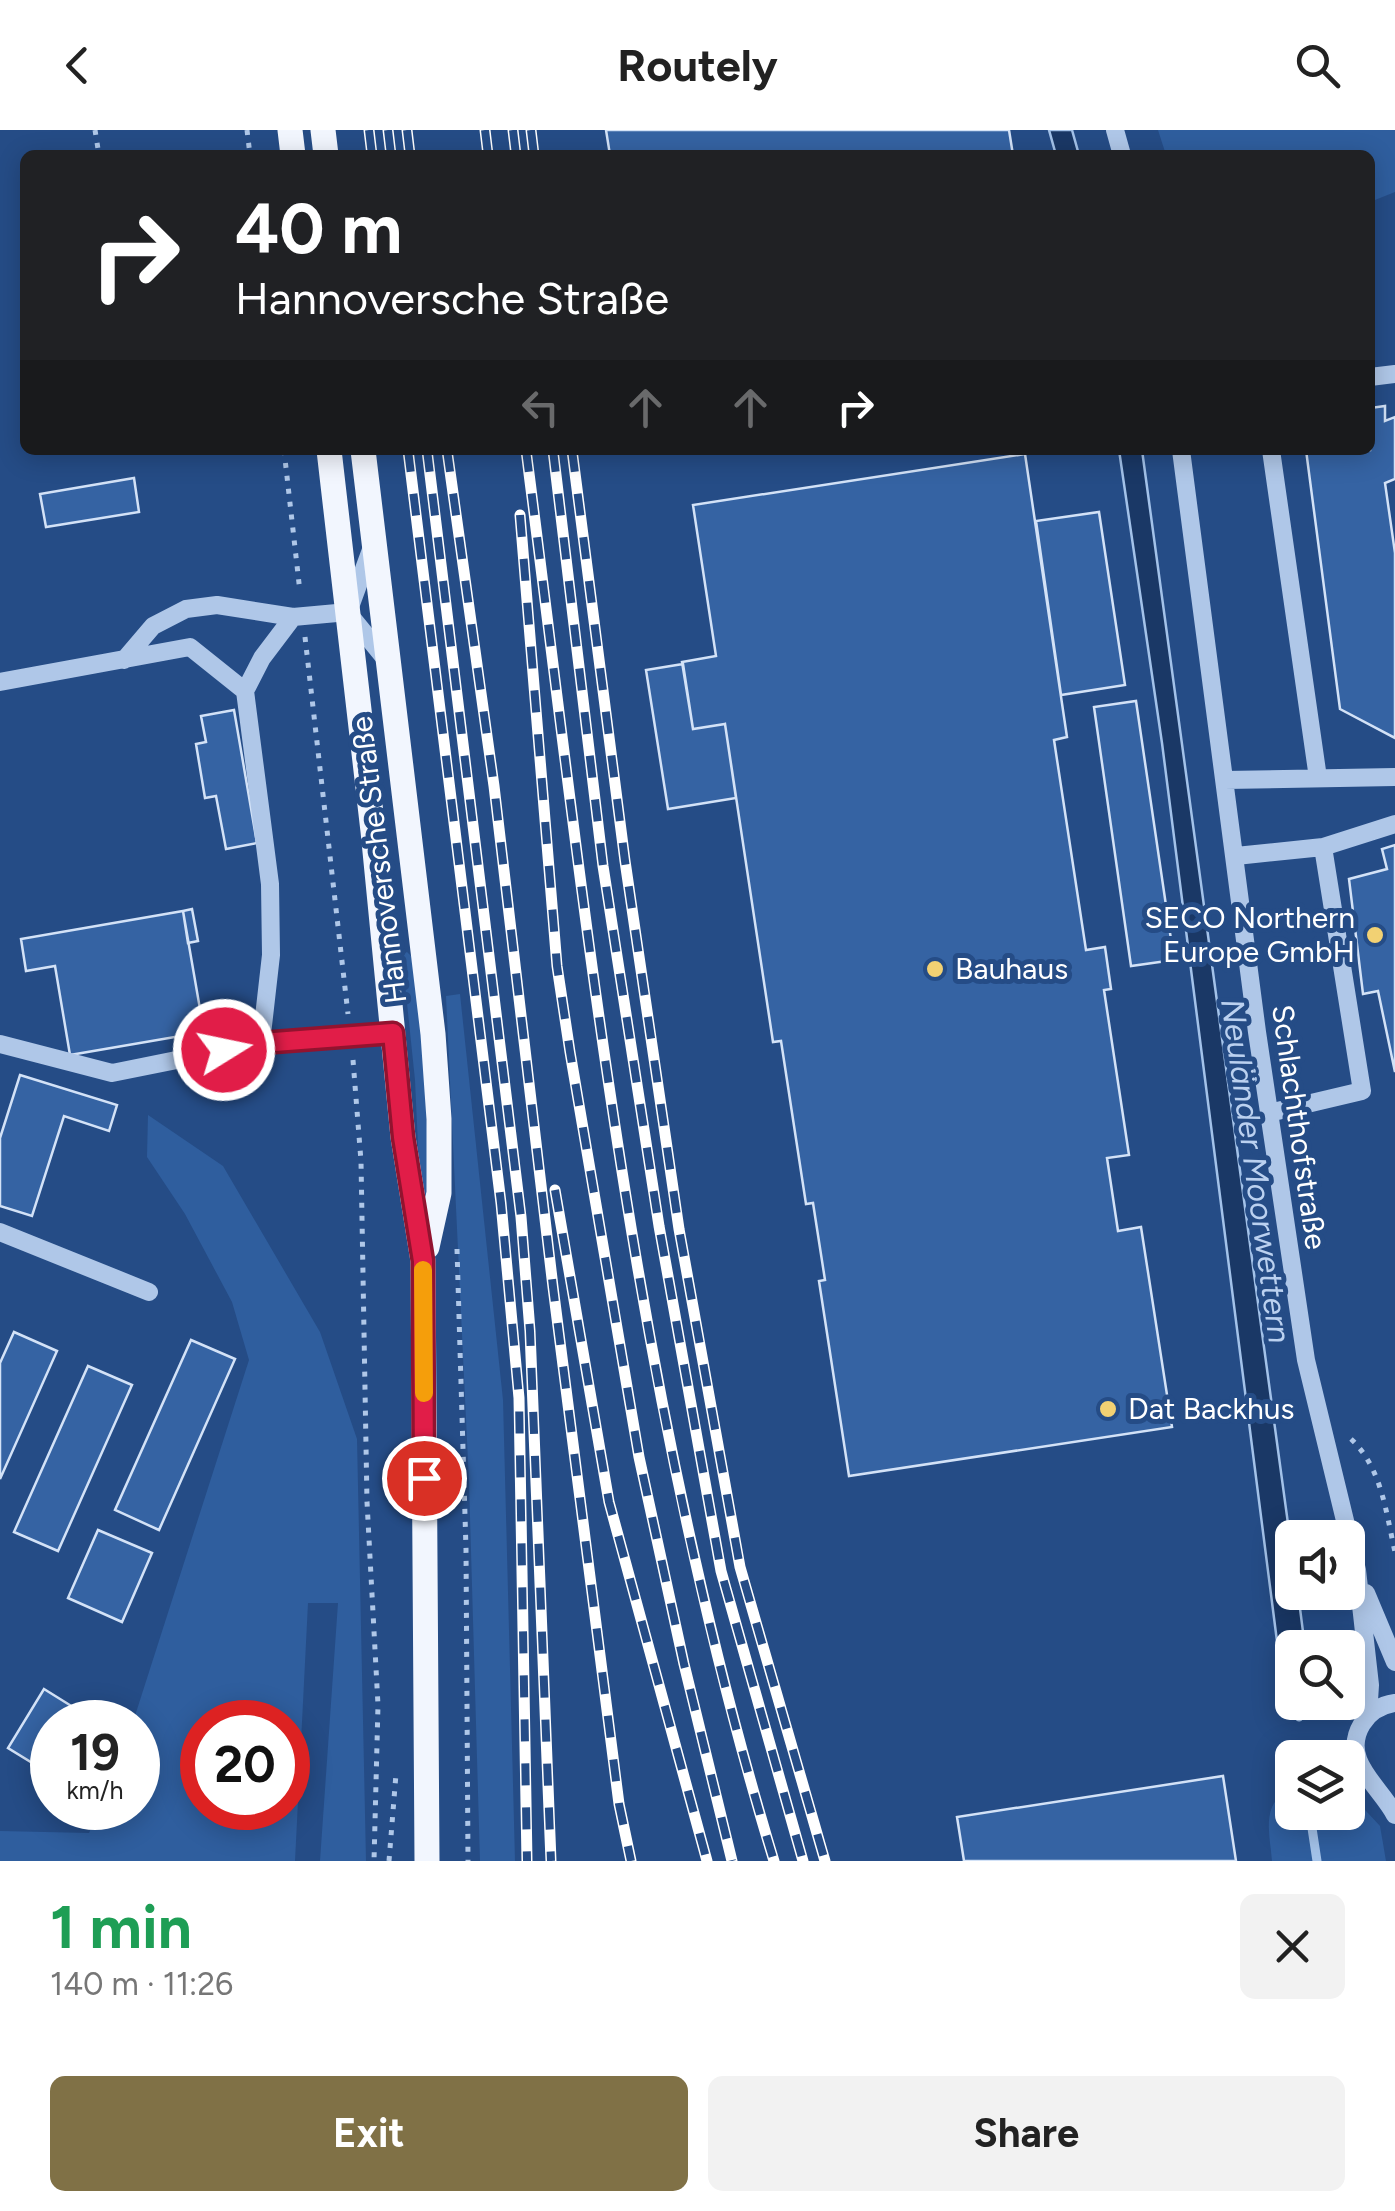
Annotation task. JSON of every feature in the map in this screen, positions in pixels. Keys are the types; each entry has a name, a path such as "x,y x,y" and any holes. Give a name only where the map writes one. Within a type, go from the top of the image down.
{"main road":[{"name":"Hannoversche Straße","path":"329,455 403,1137 423,1261 427,1861"},
{"name":"Hannoversche Straße","path":"364,455 433,1034 439,1192 423,1261"}],"street":[{"name":"Schlachthofstraße","path":"1181,455 1306,1360 1345,1520"},
{"path":"1272,455 1318,778"},
{"path":"348,612 374,541"},
{"path":"124,660 154,626 186,609 217,605 298,617 348,612"},
{"path":"348,612 388,663"},
{"path":"261,1043 271,954 270,884 245,691 262,658 298,617"},
{"path":"0,682 190,648 245,691"},
{"path":"1225,780 1395,777"},
{"path":"1236,856 1323,847 1395,824"},
{"path":"1269,1113 1362,1091 1323,847"},
{"path":"0,1044 112,1073 261,1043 393,1033"},
{"path":"0,1232 149,1292"},
{"name":"Schlachthofstraße","path":"1365,1589 1395,1662"},
{"name":"Schlachthofstraße","path":"1362,1610 1370,1685 1368,1716 1361,1725 1356,1746 1360,1767 1395,1814"},
{"path":"1368,1716 1395,1703"},
{"path":"1375,1784 1395,1791"}],"path":[{"path":"87,131 95,130"},
{"path":"284,455 298,617 351,1036 361,1161 367,1502 378,1705 374,1861"},
{"path":"1344,1434 1364,1452 1382,1491 1395,1552"},
{"path":"388,1844 388,1861"}],"shaded area":[{"path":"1049,130 1072,130 1078,150 1055,150"},
{"path":"1158,130 1395,130 1395,192 1375,200 1375,150 1164,150"},
{"path":"1120,455 1143,455 1288,1520 1275,1520 1275,1610 1300,1610 1303,1630 1276,1630 1162,743"},
{"path":"407,952 420,997 430,1184 426,1197 420,1189 415,1080 402,955"},
{"path":"460,994 503,1400 515,1861 480,1861 469,1482 446,996"},
{"path":"148,1115 223,1166 320,1332 357,1439 366,1861 320,1861 338,1603 308,1603 303,1700 180,1700 180,1830 297,1830 295,1861 0,1861 0,1831 160,1830 160,1700 140,1700 249,1360 232,1302 185,1214 147,1157"},
{"path":"1274,1803 1275,1830 1365,1830 1365,1810 1380,1826 1386,1861 1272,1861 1269,1820"}],"building":[{"path":"606,130 1009,130 1012,150 609,150"},
{"path":"1385,406 1385,421 1395,417 1395,479 1385,483 1395,553 1395,738 1340,709 1307,455 1375,455 1375,407"},
{"name":"Bauhaus","path":"1025,455 1067,737 1054,740 1086,950 1105,947 1111,989 1104,990 1129,1155 1107,1158 1118,1231 1141,1227 1172,1427 849,1476 819,1281 825,1280 813,1203 806,1204 781,1041 773,1042 725,724 693,729 682,662 716,656 693,505"},
{"path":"134,478 139,512 46,527 40,494"},
{"path":"1099,512 1125,685 1061,695 1036,521"},
{"path":"683,664 693,729 725,724 736,798 668,809 646,670"},
{"path":"1136,701 1174,960 1131,966 1094,707"},
{"path":"234,710 257,843 226,849 216,796 205,798 196,744 206,742 201,716"},
{"name":"SECO Northern Europe GmbH","path":"1395,845 1395,1072 1378,991 1363,994 1349,879 1387,869 1382,849"},
{"path":"192,909 198,941 188,943 183,911"},
{"path":"183,911 204,1032 70,1055 55,966 26,971 21,939"},
{"path":"20,1075 117,1105 109,1131 64,1116 32,1216 0,1206 0,1138"},
{"path":"14,1332 57,1351 0,1479 0,1363"},
{"path":"191,1340 235,1359 159,1530 115,1510"},
{"path":"88,1366 132,1385 58,1551 14,1532"},
{"path":"98,1530 152,1553 122,1622 68,1598"},
{"path":"44,1689 62,1700 37,1700"},
{"path":"30,1712 30,1762 8,1748"},
{"path":"1223,1776 1236,1861 964,1861 957,1817"}],"waterway":[{"name":"Neuländer Moorwettern","path":"1312,1830 1317,1861"}],"railway":[{"path":"369,130 371,150"},
{"path":"388,130 390,150"},
{"path":"407,130 409,150"},
{"path":"485,130 487,150"},
{"path":"513,130 515,150"},
{"path":"531,130 533,150"},
{"path":"409,455 501,1203 519,1398 527,1861"},
{"path":"428,455 521,1217 530,1331 551,1861"},
{"path":"448,455 494,786 619,1804 631,1861"},
{"path":"527,455 594,984 650,1338 685,1514 726,1688 774,1861"},
{"path":"554,455 603,866 659,1226 721,1571 803,1861"},
{"path":"573,455 625,861 679,1229 740,1567 825,1861"},
{"path":"520,515 557,966 570,1052 639,1457 732,1861"},
{"path":"555,1190 609,1502 707,1861"}],"slow traffic":[{"path":"423,1270 424,1393"}],"place":[{"name":"SECO Northern Europe GmbH","path":"1375,935"},
{"name":"Bauhaus","path":"935,969"},
{"name":"Dat Backhus","path":"1108,1409"}],"route":[{"path":"224,1050 261,1043 393,1033 403,1137 423,1261 424,1478"}]}
